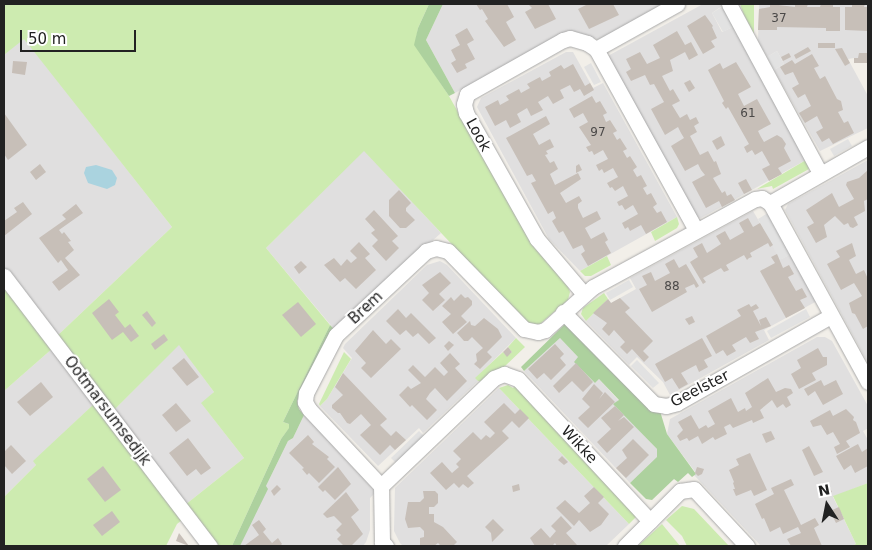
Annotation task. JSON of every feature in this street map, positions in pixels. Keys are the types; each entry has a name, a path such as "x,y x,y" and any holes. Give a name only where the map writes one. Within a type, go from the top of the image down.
{"street":[{"path":"677,4 596,49 696,230"},
{"path":"729,4 820,173"},
{"name":"Look","path":"583,293 537,239 466,113 464,104 467,94 563,40 570,38 587,43 596,49"},
{"path":"770,203 868,147"},
{"path":"564,312 583,293 696,230 755,199 762,198 770,203 868,382"},
{"name":"Brem","path":"381,486 309,410 305,402 306,393 336,335 426,251 436,248 448,251 524,329 538,332 545,330 564,312"},
{"name":"Ootmarsumsedijk","path":"4,276 210,546"},
{"name":"Geelster","path":"564,312 654,404 666,406 677,403 831,316"},
{"name":"Wikke","path":"381,486 494,378 504,374 518,379 650,521"},
{"path":"381,486 382,545"},
{"path":"625,546 680,491 694,489 747,546"}],"shaded area":[{"path":"443,4 666,4 599,39 560,35 455,93 426,40"},
{"path":"703,4 720,4 722,6 712,13 722,32 733,27 806,160 701,218 696,217 606,57"},
{"path":"759,4 868,4 868,63 854,63 854,58 848,59 868,96 868,128 820,151 774,70 784,64 777,51 767,57 758,41"},
{"path":"725,5 733,27 723,32 712,13"},
{"path":"24,38 172,227 56,337 4,268 4,55"},
{"path":"777,51 784,64 774,70 767,57"},
{"path":"566,52 573,52 593,88 603,83 677,217 580,271 549,239 477,107 481,98"},
{"path":"591,63 601,82 594,85 584,67"},
{"path":"848,139 852,146 834,156 830,149"},
{"path":"364,150 441,233 334,329 266,248"},
{"path":"868,160 868,363 785,210 788,204"},
{"path":"753,211 781,259 791,254 817,301 764,330 769,340 670,395 663,382 637,357 629,365 586,321 608,299 611,303 636,289 630,278"},
{"path":"768,213 791,254 780,260 758,219"},
{"path":"440,261 447,265 516,338 476,378 478,381 423,433 419,428 378,466 320,406 327,399 352,358 343,348 345,344 427,265"},
{"path":"629,280 633,287 610,300 606,293"},
{"path":"806,309 810,317 771,338 767,331"},
{"path":"817,337 825,337 832,341 868,406 867,429 863,431 868,440 868,483 833,497 856,544 852,546 761,546 694,475 696,473 667,434 670,419"},
{"path":"560,338 579,358 575,362 595,383 599,379 619,401 614,404 657,449 658,457 630,483 524,371"},
{"path":"179,344 214,392 202,404 244,458 185,505 113,411"},
{"path":"53,348 95,403 34,461 36,465 4,497 4,391"},
{"path":"637,360 659,383 653,388 631,366"},
{"path":"499,388 629,524 606,546 403,546 400,543 394,531 395,488"},
{"path":"304,415 375,493 370,498 370,530 366,542 363,546 240,546 266,486 288,441 293,438"},
{"path":"419,431 424,436 396,463 391,458"}],"green space":[{"path":"4,4 429,4 418,28 415,45 449,96 532,245 567,284 570,292 568,300 540,324 533,325 524,321 364,151 266,248 330,325 283,422 289,424 290,427 281,439 232,546 216,546 185,505 244,458 201,403 214,392 179,345 113,411 56,337 172,227 24,39 4,55"},
{"path":"429,4 443,4 426,40 455,93 449,96 414,45 418,28"},
{"path":"740,4 754,4 754,34 744,15"},
{"path":"806,160 809,169 773,189 772,186 757,189"},
{"path":"677,217 679,224 677,228 655,241 651,232"},
{"path":"607,256 611,265 591,276 585,276 580,271"},
{"path":"4,284 53,348 4,391"},
{"path":"604,293 608,299 586,321 581,314 583,308"},
{"path":"565,324 660,411 667,434 696,474 692,477 688,473 678,482 674,479 652,500 646,499 630,483 657,457 657,449 613,404 619,400 599,379 595,383 574,362 578,357 560,338 524,371 521,367"},
{"path":"330,325 334,329 297,401 299,409 304,415 293,438 288,441 266,486 268,489 240,546 232,546 281,439 289,428 289,424 283,422"},
{"path":"516,338 525,347 502,369 482,382 478,381 475,378 503,352 507,356 512,352 508,347"},
{"path":"344,352 351,359 327,399 320,406 319,404"},
{"path":"508,385 513,388 516,385 637,516 629,524 499,388"},
{"path":"95,403 182,520 177,524 166,546 4,546 4,497 36,465 33,461"},
{"path":"868,483 868,546 852,546 856,544 833,496"},
{"path":"682,506 694,509 729,546 687,546 682,536 666,520"},
{"path":"662,524 680,546 638,546"}],"water":[{"path":"96,165 112,170 117,178 115,185 107,189 88,183 84,173 86,167"}],"building":[{"path":"476,4 507,4 514,17 506,22 516,40 504,47 485,21 488,19 482,9 480,10"},
{"path":"528,4 548,4 556,19 535,29 525,12 532,8"},
{"path":"588,4 613,4 619,15 589,29 578,9"},
{"path":"770,4 795,7 795,4 808,4 807,7 820,7 821,4 833,4 833,7 840,7 840,31 826,31 826,28 777,27 777,30 758,30 759,9 770,7"},
{"path":"852,4 865,4 864,7 868,7 868,31 845,30 845,7 852,7"},
{"path":"705,15 713,26 717,38 711,41 715,47 703,54 687,26"},
{"path":"467,28 474,40 467,44 475,59 465,64 467,68 457,73 451,63 456,60 451,50 460,45 455,35"},
{"path":"677,31 685,45 691,42 698,55 689,60 685,52 670,60 673,71 662,76 670,91 673,89 680,101 672,105 680,118 687,114 690,120 696,117 699,123 694,126 697,132 690,136 700,155 708,151 714,162 716,161 721,174 713,178 722,193 725,191 727,196 731,194 735,200 722,207 719,201 706,208 692,182 705,175 698,164 685,171 671,146 684,138 678,127 665,135 651,109 664,102 654,84 650,85 645,75 631,81 626,72 631,69 626,59 640,52 647,64 660,58 653,45"},
{"path":"818,43 835,43 835,48 818,48"},
{"path":"808,47 811,51 796,59 794,55"},
{"path":"842,48 850,63 845,66 835,49"},
{"path":"789,53 791,57 783,61 781,57"},
{"path":"859,53 868,53 868,63 854,63 854,58 858,58"},
{"path":"812,54 819,66 814,68 820,79 825,76 837,99 841,101 843,110 838,112 844,123 848,121 854,133 833,144 829,138 822,142 816,132 823,128 817,116 805,123 799,113 811,106 805,94 798,98 792,88 799,84 793,72 785,75 780,67 792,60 795,64"},
{"path":"13,61 27,62 25,75 12,73"},
{"path":"736,62 751,87 738,94 744,106 757,99 771,124 758,131 761,137 764,142 777,135 782,138 786,144 784,148 791,161 778,168 782,174 769,181 762,169 770,165 762,151 755,155 752,150 747,153 744,147 749,144 728,107 726,109 722,103 724,101 708,70 720,63 723,69"},
{"path":"573,64 585,86 590,83 594,90 584,96 580,89 574,92 570,85 560,90 564,98 553,104 548,96 538,102 543,110 531,116 527,108 517,114 521,122 510,128 506,120 495,126 485,107 498,100 500,105 509,100 506,96 519,89 521,93 530,88 527,84 540,77 542,81 551,76 549,72 561,65 564,69"},
{"path":"690,80 695,88 689,92 684,83"},
{"path":"592,96 596,103 600,101 607,113 603,115 606,122 610,120 617,131 613,133 617,140 620,138 627,149 623,151 627,158 630,156 637,167 633,170 637,177 641,175 647,186 643,188 647,195 651,193 657,204 653,207 657,213 661,211 667,222 646,234 641,225 630,231 628,227 625,229 622,223 638,214 633,205 625,210 622,205 619,206 617,202 628,196 623,186 615,191 612,187 610,188 607,183 618,177 613,168 604,173 602,169 599,171 596,165 608,159 603,150 594,155 592,151 589,152 586,147 591,145 579,127 588,122 583,113 574,118 569,109"},
{"path":"4,113 27,145 8,160 4,154"},
{"path":"546,116 550,124 533,134 539,145 550,139 554,147 546,151 548,154 545,155 550,163 554,161 558,169 550,174 555,185 578,173 581,179 560,193 566,203 579,196 582,201 578,204 578,208 583,218 597,211 601,219 585,228 591,239 604,232 608,240 605,242 611,253 588,266 581,254 585,251 582,245 573,249 563,231 559,233 552,221 556,218 553,211 548,214 531,183 536,181 532,174 527,176 506,138"},
{"path":"721,136 725,145 717,150 712,141"},
{"path":"40,164 46,172 36,180 30,172"},
{"path":"579,164 582,170 576,173 576,166"},
{"path":"868,170 868,199 864,201 865,211 854,217 858,225 853,228 848,223 844,225 835,216 824,225 827,237 816,243 807,227 814,223 806,210 832,193 839,207 854,199 846,185 847,182 859,178"},
{"path":"746,179 752,190 744,194 738,183"},
{"path":"399,190 411,203 406,208 406,211 415,220 406,228 400,228 389,216 389,200"},
{"path":"23,202 32,214 4,236 4,221 17,212 14,208"},
{"path":"76,204 83,213 59,230 62,234 64,232 71,241 68,242 74,250 65,258 80,275 59,291 52,282 68,270 61,260 58,263 39,238 66,219 62,215"},
{"path":"374,210 398,236 392,241 399,248 386,261 372,246 378,240 371,233 375,230 365,219"},
{"path":"748,218 753,227 760,223 773,245 770,247 768,243 750,253 752,257 747,260 744,255 726,265 729,270 724,272 721,268 703,278 706,282 703,284 690,262 698,257 693,248 702,243 707,253 721,244 716,236 725,231 730,240 744,232 739,223"},
{"path":"359,242 370,254 365,258 376,270 356,289 345,278 340,282 324,265 334,258 341,266 347,259 351,263 357,258 350,251"},
{"path":"852,243 856,256 849,260 856,274 864,270 868,279 868,326 863,329 855,314 852,313 849,303 862,296 854,283 841,290 827,264 840,257 836,251"},
{"path":"777,254 783,268 789,265 794,274 788,277 796,291 802,288 807,297 800,300 805,308 786,318 760,271 775,263 771,257"},
{"path":"674,259 679,268 686,264 699,286 696,288 694,284 685,288 687,292 652,312 639,289 647,285 642,276 651,272 655,281 670,273 665,264"},
{"path":"301,261 307,267 299,274 294,267"},
{"path":"440,272 451,283 439,294 445,300 433,311 422,300 429,293 422,285"},
{"path":"461,294 472,301 472,305 461,316 467,322 453,334 442,322 451,314 442,306 451,297 454,301"},
{"path":"620,298 630,308 625,312 653,341 643,351 649,357 644,362 632,349 627,354 620,347 625,342 614,330 609,336 602,329 607,323 593,313 608,299 611,303"},
{"path":"109,299 119,312 115,315 125,328 130,324 139,336 131,342 123,332 112,340 92,313"},
{"path":"298,302 316,324 301,337 282,315"},
{"path":"749,304 751,307 756,304 759,308 753,311 761,326 759,320 766,317 771,326 755,332 759,339 750,343 746,337 732,345 736,351 727,356 723,350 716,354 706,336 741,316 737,310"},
{"path":"398,309 406,318 411,313 436,338 429,344 418,333 413,337 406,330 400,335 386,321"},
{"path":"147,311 156,323 152,327 142,315"},
{"path":"692,316 695,322 689,325 685,319"},
{"path":"484,318 498,329 502,337 487,352 492,357 480,369 474,364 477,361 476,354 483,348 472,337 468,341 464,341 457,333 470,321 471,325 475,326"},
{"path":"373,330 386,344 391,339 401,349 371,378 361,368 366,363 355,351"},
{"path":"164,334 168,340 155,350 151,344"},
{"path":"702,338 712,356 704,360 708,367 699,372 696,365 681,373 688,384 679,389 672,378 665,382 655,364"},
{"path":"449,341 454,345 448,351 444,346"},
{"path":"555,344 564,354 560,358 566,365 551,380 544,373 537,379 528,369"},
{"path":"508,347 512,352 507,357 503,352"},
{"path":"818,348 823,357 827,357 827,365 812,373 816,380 799,389 791,374 801,368 797,360"},
{"path":"450,353 460,364 455,368 467,381 447,401 435,388 426,399 437,410 427,420 412,405 410,407 399,395 408,386 411,389 421,383 408,370 413,365 425,377 435,367 444,376 448,372 440,363"},
{"path":"184,358 199,377 187,386 172,368"},
{"path":"576,363 593,382 583,392 572,381 559,393 553,386"},
{"path":"343,373 387,419 380,425 391,436 396,431 406,440 395,450 390,445 380,455 360,435 371,425 361,414 350,424 347,423 340,413 332,408 332,405 343,395 335,387"},
{"path":"768,378 776,392 785,388 791,389 793,393 787,397 791,405 786,408 783,404 777,408 772,400 760,410 764,418 753,423 752,420 733,428 730,424 724,427 727,434 715,440 713,437 702,444 698,436 689,441 687,438 680,441 677,436 683,430 678,422 691,415 699,429 706,425 708,428 715,424 708,411 731,398 738,412 745,408 746,411 752,407 745,393"},
{"path":"821,380 824,386 836,380 843,394 823,405 815,391 808,396 804,389"},
{"path":"41,382 53,397 30,416 17,402"},
{"path":"594,384 603,393 599,399 605,392 615,402 588,428 578,418 590,407 582,399"},
{"path":"176,403 191,421 176,432 162,415"},
{"path":"504,403 515,414 520,409 529,418 519,428 512,421 502,431 509,438 467,476 474,483 468,488 463,484 459,488 454,483 446,490 430,473 442,462 452,473 459,467 456,464 461,459 453,451 473,432 481,440 486,435 490,438 495,433 484,422"},
{"path":"615,406 624,415 618,421 624,417 634,427 607,453 597,442 611,429 601,418"},
{"path":"846,409 854,417 853,420 856,422 860,433 846,441 850,447 837,454 834,447 840,444 833,432 827,435 821,425 813,427 810,421 830,410 833,416"},
{"path":"771,431 775,439 766,443 762,434"},
{"path":"308,435 314,442 312,444 329,457 327,459 335,467 319,483 309,473 307,475 302,469 304,468 289,453"},
{"path":"188,438 211,468 201,475 196,469 187,476 169,453"},
{"path":"633,439 649,455 626,478 616,468 627,458 622,450"},
{"path":"858,444 862,452 868,448 868,466 855,473 851,465 844,470 836,456"},
{"path":"11,445 26,461 12,474 4,465 4,452"},
{"path":"809,446 823,472 814,476 802,450"},
{"path":"750,453 767,490 754,496 751,490 736,496 733,489 735,489 734,482 729,470 739,465 736,459"},
{"path":"562,456 568,462 564,465 558,460"},
{"path":"103,466 121,490 105,502 87,479"},
{"path":"338,467 351,484 335,500 325,490 323,492 318,487"},
{"path":"697,467 704,469 702,474 698,476 695,473"},
{"path":"791,479 794,485 784,490 801,525 815,518 819,525 814,528 822,546 791,546 787,539 801,533 798,527 783,534 780,527 770,532 755,504 774,494 771,488"},
{"path":"519,484 520,490 513,492 512,486"},
{"path":"277,485 281,489 274,496 271,491"},
{"path":"829,486 832,492 824,496 821,490"},
{"path":"594,487 604,497 598,503 609,514 601,525 590,532 579,520 574,526 556,508 565,500 579,513 590,503 584,496"},
{"path":"423,491 435,491 438,494 438,503 434,507 429,507 429,514 434,514 434,522 443,527 457,542 453,546 441,546 438,543 434,546 420,546 420,538 424,537 424,531 420,527 408,528 405,519 408,502 420,502 424,498"},
{"path":"346,492 359,510 351,517 363,534 351,546 344,546 337,539 341,535 336,530 342,524 334,516 327,518 323,514"},
{"path":"839,507 844,519 836,523 830,511"},
{"path":"112,511 120,522 102,536 93,525"},
{"path":"561,516 572,528 566,533 577,545 557,546 555,543 552,546 535,546 530,538 541,528 550,538 556,531 551,526"},
{"path":"493,519 504,530 492,542 491,533 485,527"},
{"path":"259,520 266,529 263,532 272,543 278,538 282,544 280,546 244,546 259,535 252,525"},
{"path":"179,533 189,546 176,541"}]}
